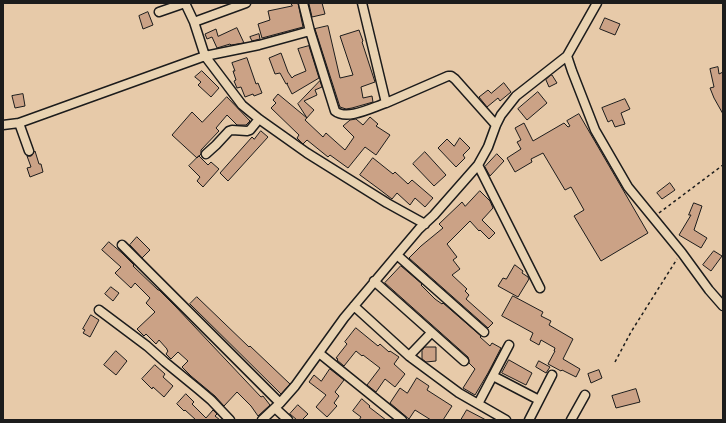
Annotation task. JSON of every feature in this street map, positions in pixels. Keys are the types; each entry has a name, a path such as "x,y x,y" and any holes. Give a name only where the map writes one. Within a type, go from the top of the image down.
{"street":[{"path":"159,12 185,3 194,22 205,56 242,105 307,153 387,203 425,224"},
{"path":"194,22 246,3"},
{"path":"303,3 310,31 335,111 346,115 364,111 451,76 496,124"},
{"path":"362,3 386,102"},
{"path":"262,420 278,406 295,386 344,318 374,282 478,164 488,147 496,124 501,115 516,96 567,56 598,3"},
{"path":"3,125 19,123 205,56 259,45 310,31"},
{"path":"567,56 595,130 628,187 723,306"},
{"path":"206,154 228,131 250,130 259,119"},
{"path":"19,123 29,151"},
{"path":"478,164 540,288"},
{"path":"122,245 278,406 288,420"},
{"path":"397,255 484,332"},
{"path":"374,282 464,361"},
{"path":"354,306 409,356 459,393 506,420"},
{"path":"99,310 212,400 230,420"},
{"path":"409,356 431,333"},
{"path":"478,404 509,345"},
{"path":"320,353 402,420"},
{"path":"529,420 552,375"},
{"path":"493,376 539,400"},
{"path":"571,420 585,395"}],"path":[{"path":"653,217 723,165"},
{"path":"615,362 631,332 682,253"}],"building":[{"path":"291,3 298,3 303,27 262,38 258,24 270,20 268,11 292,6"},
{"path":"322,3 325,14 312,17 309,4"},
{"path":"148,12 153,25 143,29 139,16"},
{"path":"605,18 620,24 615,35 600,29"},
{"path":"328,26 340,78 353,75 340,36 359,30 375,82 361,87 363,98 372,96 373,102 346,109 340,107 315,29"},
{"path":"237,28 244,43 230,44 217,48 212,37 207,39 205,34 216,29 218,36"},
{"path":"259,34 260,39 252,41 250,37"},
{"path":"309,46 319,78 292,94 287,84 288,83 286,84 280,73 275,74 269,58 281,53 288,72 292,78 306,71 298,49"},
{"path":"247,58 256,84 258,83 262,93 245,97 241,87 237,88 234,81 236,80 233,71 235,71 232,63"},
{"path":"718,67 719,74 723,72 723,114 710,88 714,87 710,69"},
{"path":"202,71 219,88 211,97 198,85 201,82 195,77"},
{"path":"551,75 557,83 549,87 546,80"},
{"path":"320,81 322,87 315,90 317,95 304,101 314,110 307,118 298,104"},
{"path":"504,83 511,92 500,101 498,98 487,107 479,97 488,90 491,93"},
{"path":"538,92 547,103 527,120 518,109"},
{"path":"23,94 25,106 15,108 12,96"},
{"path":"278,94 307,118 305,120 323,137 326,133 345,150 354,137 343,126 350,120 356,119 363,125 370,117 378,124 376,126 390,135 376,155 365,147 348,168 330,155 328,157 307,140 303,144 297,138 299,135 271,108 276,103 273,100"},
{"path":"227,97 250,121 246,125 237,125 227,115 216,128 219,131 201,150 201,154 197,158 172,135 192,112 202,122"},
{"path":"625,99 630,109 621,113 625,124 615,127 612,120 608,122 602,108"},
{"path":"579,114 648,233 601,261 574,216 584,210 571,187 565,190 543,153 531,159 532,162 515,172 507,158 521,149 517,142 521,140 515,128 524,123 533,141 564,123 568,127 570,126 567,121"},
{"path":"261,131 268,137 228,181 220,173 252,137 254,139"},
{"path":"460,138 470,148 463,155 465,158 456,167 438,148 447,139 454,146"},
{"path":"35,151 43,172 30,177 27,168 31,167 27,156 31,156"},
{"path":"425,152 446,175 434,186 413,164"},
{"path":"497,154 504,161 490,176 485,167"},
{"path":"199,156 208,165 211,162 219,169 203,187 197,181 200,177 189,166"},
{"path":"373,158 393,174 395,172 408,184 412,180 433,198 425,207 415,198 410,205 397,193 392,199 360,175"},
{"path":"670,183 675,190 662,199 657,193"},
{"path":"480,191 490,201 493,208 482,220 495,233 489,239 470,221 447,244 457,257 453,260 460,269 452,275 467,289 465,291 469,295 466,299 493,323 488,328 409,258 443,228 439,224 462,202 465,206"},
{"path":"694,203 702,206 694,230 707,238 701,248 679,235 691,215 689,215"},
{"path":"137,237 150,250 142,258 130,245"},
{"path":"109,242 176,307 270,405 258,416 251,406 237,392 224,406 215,396 182,367 188,361 178,352 171,359 166,354 168,351 167,349 159,340 156,344 146,334 144,336 137,329 155,312 146,303 150,298 135,283 131,288 115,273 121,267 102,250"},
{"path":"714,251 722,256 711,271 703,265"},
{"path":"515,265 523,271 522,273 529,279 518,297 498,286 503,278 506,279"},
{"path":"401,266 422,284 421,285 435,299 442,304 443,303 481,336 480,337 490,346 492,343 501,348 475,395 463,388 475,369 469,363 468,357 385,283"},
{"path":"111,287 119,293 113,301 105,294"},
{"path":"513,296 543,312 541,316 551,321 549,325 573,339 563,359 580,369 576,377 548,364 555,351 555,348 541,340 539,345 530,340 533,333 502,316"},
{"path":"197,297 290,384 281,394 190,304"},
{"path":"91,315 99,320 90,337 83,333 85,330 83,329"},
{"path":"356,328 378,346 380,344 389,352 390,351 399,357 394,364 405,374 395,387 385,379 376,392 367,385 380,368 356,351 344,366 337,360 338,359 336,358 347,344 345,342"},
{"path":"425,347 436,347 436,361 426,362 422,359 422,351"},
{"path":"116,351 127,361 116,375 104,365"},
{"path":"509,360 532,373 526,385 502,373"},
{"path":"539,361 550,367 546,373 536,367"},
{"path":"155,365 165,374 163,377 173,386 164,397 153,387 152,389 142,379"},
{"path":"330,369 344,380 335,392 339,396 334,403 337,406 327,417 316,407 326,395 309,382 314,375 321,381"},
{"path":"599,370 602,378 591,383 588,374"},
{"path":"417,378 429,386 427,390 452,406 443,420 431,420 415,410 409,419 390,403 400,388 407,393"},
{"path":"636,389 640,402 616,408 612,396"},
{"path":"186,394 194,402 192,404 206,418 213,410 217,414 215,416 220,420 196,420 185,410 184,411 177,404"},
{"path":"362,399 370,406 369,407 386,420 359,420 361,417 353,411"},
{"path":"298,405 308,414 302,420 297,420 290,414"},
{"path":"467,410 486,420 461,420"}]}
